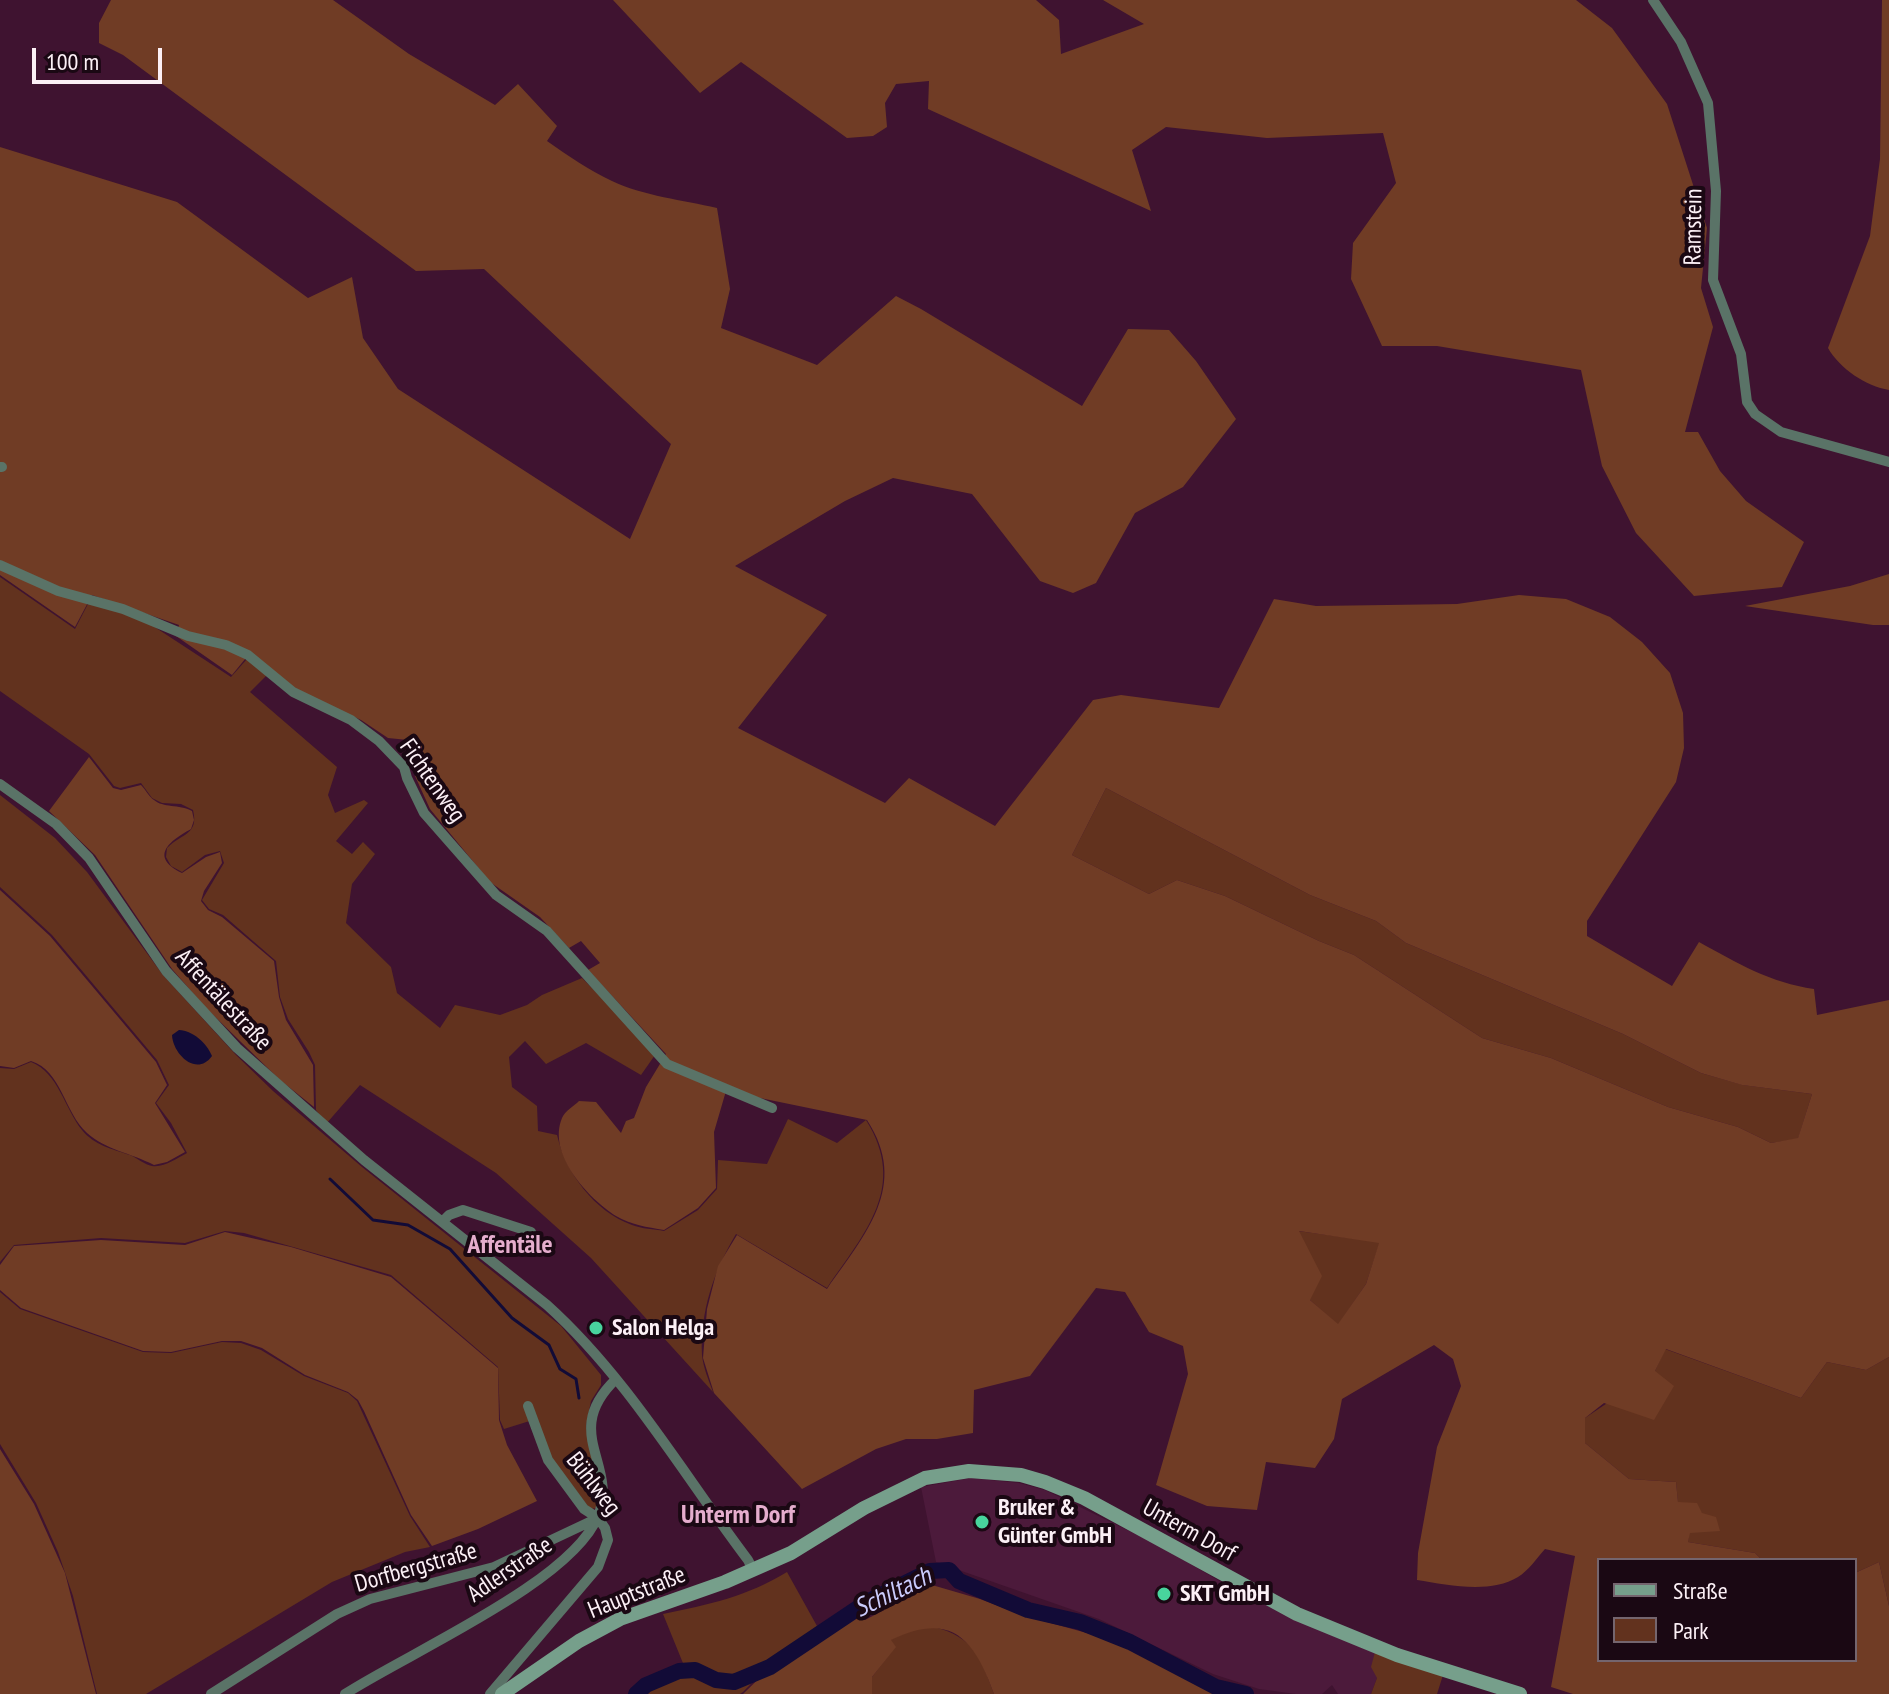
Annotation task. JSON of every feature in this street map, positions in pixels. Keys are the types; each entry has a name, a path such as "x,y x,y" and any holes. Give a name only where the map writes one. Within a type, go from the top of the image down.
{"main road":[{"name":"Unterm Dorf","path":"753,1570 791,1553 864,1508 925,1478 969,1471 1021,1475 1084,1498 1297,1614 1397,1655 1520,1694"},
{"name":"Hauptstraße","path":"502,1694 579,1641 620,1619 753,1570"}],"street":[{"name":"Ramstein","path":"1653,0 1681,42 1708,103 1716,191 1713,280 1741,354 1747,402 1755,414 1781,432 1889,462"},
{"name":"Fichtenweg","path":"0,565 58,591 123,609 188,636 226,645 248,655 293,692 351,720 379,741 404,767 424,813 496,895 547,931 667,1064 772,1108"},
{"name":"Affentälestraße","path":"0,784 56,824 89,858 166,971 237,1048 325,1127 576,1331 616,1379 753,1570"},
{"path":"442,1222 449,1215 463,1210 531,1232"},
{"path":"598,1518 602,1506 601,1485 591,1435 591,1418 603,1392 616,1379"},
{"name":"Bühlweg","path":"490,1694 598,1567 608,1540 598,1518 584,1509 548,1460 528,1406"},
{"name":"Dorfbergstraße","path":"211,1694 337,1614 370,1599 494,1567 598,1518"},
{"name":"Adlerstraße","path":"345,1694 549,1573 581,1544 598,1518"}],"shaded area":[{"path":"111,0 333,0 409,54 495,105 518,84 557,126 547,141 612,181 664,197 717,208 730,289 721,328 817,365 896,296 1082,406 1128,329 1169,330 1196,361 1236,419 1183,487 1135,513 1096,583 1073,593 1040,581 972,494 893,478 845,501 735,566 827,615 738,728 885,803 909,778 995,826 1093,700 1121,695 1219,708 1274,599 1316,606 1457,604 1519,595 1566,599 1610,617 1642,642 1670,673 1683,713 1684,748 1676,782 1587,921 1587,936 1672,986 1699,942 1769,977 1814,989 1817,1015 1889,1000 1889,1357 1866,1370 1827,1362 1801,1398 1666,1349 1655,1371 1674,1386 1654,1420 1604,1403 1585,1418 1585,1443 1629,1479 1676,1482 1678,1502 1697,1503 1702,1513 1716,1517 1720,1531 1690,1533 1688,1542 1755,1553 1760,1558 1597,1558 1597,1662 1857,1662 1857,1572 1879,1562 1889,1606 1889,1694 1573,1694 1551,1687 1575,1556 1545,1549 1522,1574 1507,1582 1482,1587 1417,1580 1418,1553 1437,1447 1461,1386 1453,1359 1434,1345 1342,1399 1334,1439 1315,1468 1266,1462 1257,1510 1207,1506 1156,1485 1188,1374 1183,1346 1149,1332 1125,1292 1096,1288 1030,1376 974,1390 973,1433 937,1439 906,1439 876,1449 802,1489 714,1393 703,1358 707,1309 718,1266 737,1235 827,1289 868,1229 883,1188 884,1167 879,1144 867,1120 726,1091 714,1132 716,1188 698,1208 664,1230 633,1224 616,1216 583,1187 565,1160 559,1132 562,1118 579,1101 596,1102 621,1133 626,1121 634,1118 646,1087 666,1054 588,970 600,963 581,941 569,948 540,917 490,882 430,809 415,776 423,751 418,741 388,738 361,720 290,687 250,653 232,675 176,636 179,625 92,595 75,627 0,575 0,147 177,202 308,298 352,277 363,338 398,389 630,539 671,444 484,269 416,271 123,55 99,43 99,23","holes":["1106,788 1310,895 1376,921 1406,943 1623,1034 1701,1073 1742,1085 1812,1094 1798,1138 1771,1143 1738,1127 1668,1107 1551,1058 1482,1038 1354,955 1225,896 1177,880 1149,894 1072,855","1299,1231 1379,1243 1366,1284 1338,1324 1310,1300 1322,1276"]},
{"path":"613,0 1036,0 1059,20 1061,54 1144,24 1103,0 1576,0 1612,28 1667,104 1707,228 1701,288 1713,327 1685,432 1698,432 1720,471 1746,501 1804,542 1782,587 1694,596 1636,533 1602,466 1581,370 1437,346 1382,346 1351,279 1353,243 1396,183 1383,133 1267,138 1166,127 1132,150 1151,211 928,109 929,81 896,84 885,103 887,127 873,136 847,138 741,62 700,93"},
{"path":"1882,0 1889,0 1889,390 1871,385 1854,375 1839,363 1828,348 1870,236 1880,159"},
{"path":"1889,574 1889,625 1745,606 1850,586"},
{"path":"89,757 113,788 121,790 141,785 158,802 192,811 194,820 191,829 166,850 166,861 172,867 182,873 220,852 222,863 201,901 208,910 222,917 274,961 286,1020 313,1065 314,1107 280,1080 205,1007 172,969 95,855 49,811"},
{"path":"0,890 50,936 156,1062 167,1085 155,1103 185,1152 154,1165 110,1147 94,1139 79,1124 56,1083 41,1066 31,1061 14,1068 0,1066"},
{"path":"179,1030 198,1038 212,1056 200,1064 187,1061 173,1043 172,1035"},
{"path":"225,1232 291,1247 391,1277 498,1368 499,1420 507,1445 537,1501 478,1529 432,1546 411,1515 358,1400 348,1392 305,1375 262,1348 241,1341 222,1341 171,1352 143,1351 21,1308 0,1290 0,1265 14,1246 101,1240 185,1245"},
{"path":"0,1449 34,1504 65,1573 96,1694 0,1694"},
{"path":"971,1478 1019,1483 1045,1490 1158,1545 1245,1596 1375,1652 1377,1678 1371,1694 1338,1694 1332,1685 1322,1694 1259,1689 1213,1674 1099,1619 936,1562 921,1487"},
{"path":"932,1585 1025,1616 1127,1644 1213,1687 1236,1694 994,1694 978,1658 968,1645 958,1635 930,1628 891,1640 896,1647 872,1677 872,1694 743,1694 782,1656 822,1626 848,1617 865,1620"}],"green space":[{"path":"0,577 75,629 90,600 147,622 231,677 247,659 267,675 250,692 337,767 328,795 335,813 364,800 368,803 336,841 352,854 363,842 375,854 352,884 346,923 391,967 397,993 440,1028 455,1005 500,1015 582,978 638,1034 655,1055 641,1075 586,1043 546,1064 525,1041 509,1057 512,1087 537,1106 538,1131 557,1135 567,1163 584,1189 618,1219 664,1231 698,1210 717,1189 718,1160 767,1164 788,1119 837,1143 866,1120 878,1144 883,1167 882,1188 867,1228 827,1288 736,1234 715,1277 703,1323 703,1360 713,1392 591,1258 496,1173 360,1085 326,1124 316,1110 315,1065 288,1019 280,997 276,961 223,915 209,909 202,900 224,863 220,851 205,855 182,872 171,866 166,857 167,848 188,833 194,824 193,810 152,798 141,783 120,788 114,786 89,754 0,691"},
{"path":"1106,788 1310,895 1376,921 1406,943 1623,1034 1701,1073 1743,1085 1812,1094 1798,1139 1771,1143 1738,1127 1668,1107 1551,1058 1482,1038 1354,955 1225,896 1177,880 1149,894 1072,855"},
{"path":"0,795 55,838 87,872 163,975 273,1091 362,1167 561,1326 601,1375 601,1385 591,1401 586,1426 598,1484 598,1508 590,1509 547,1452 536,1419 504,1429 500,1420 498,1367 391,1275 244,1233 225,1231 185,1243 101,1238 14,1245 0,1262 0,1068 14,1069 31,1062 40,1067 55,1082 82,1130 104,1146 152,1166 166,1164 187,1153 156,1103 169,1085 157,1060 52,935 0,887"},
{"path":"1298,1231 1380,1242 1366,1284 1338,1325 1310,1300"},
{"path":"0,1292 20,1309 143,1352 171,1353 222,1342 241,1343 261,1350 304,1376 348,1393 357,1401 410,1516 430,1547 405,1552 332,1582 146,1694 97,1694 73,1596 58,1552 36,1503 0,1444"},
{"path":"1665,1349 1801,1398 1827,1362 1866,1370 1889,1357 1889,1606 1879,1562 1857,1572 1857,1558 1760,1558 1755,1553 1688,1542 1689,1533 1702,1513 1678,1503 1676,1482 1629,1479 1585,1443 1585,1418 1655,1371"},
{"path":"787,1572 817,1626 780,1654 743,1692 640,1694 662,1680 687,1673 663,1614 742,1593"},
{"path":"934,1627 948,1631 967,1643 980,1660 994,1694 872,1694 872,1677 895,1647 890,1640 911,1630"},
{"path":"1375,1652 1443,1675 1437,1694 1371,1694 1377,1678 1371,1667"}],"waterway":[{"path":"330,1179 373,1220 408,1225 450,1249 512,1318 549,1345 560,1369 576,1379 579,1398"},
{"name":"Schiltach","path":"636,1694 646,1685 679,1671 695,1670 716,1680 734,1682 770,1667 867,1602 930,1571 949,1570 959,1581 1028,1610 1080,1622 1130,1642 1216,1687 1246,1694"}],"place":[{"name":"Salon Helga","path":"596,1328"},
{"name":"Bruker & Günter GmbH","path":"982,1522"},
{"name":"SKT GmbH","path":"1164,1594"}],"district":[{"name":"Affentäle","path":"510,1246"},
{"name":"Unterm Dorf","path":"738,1516"}]}
